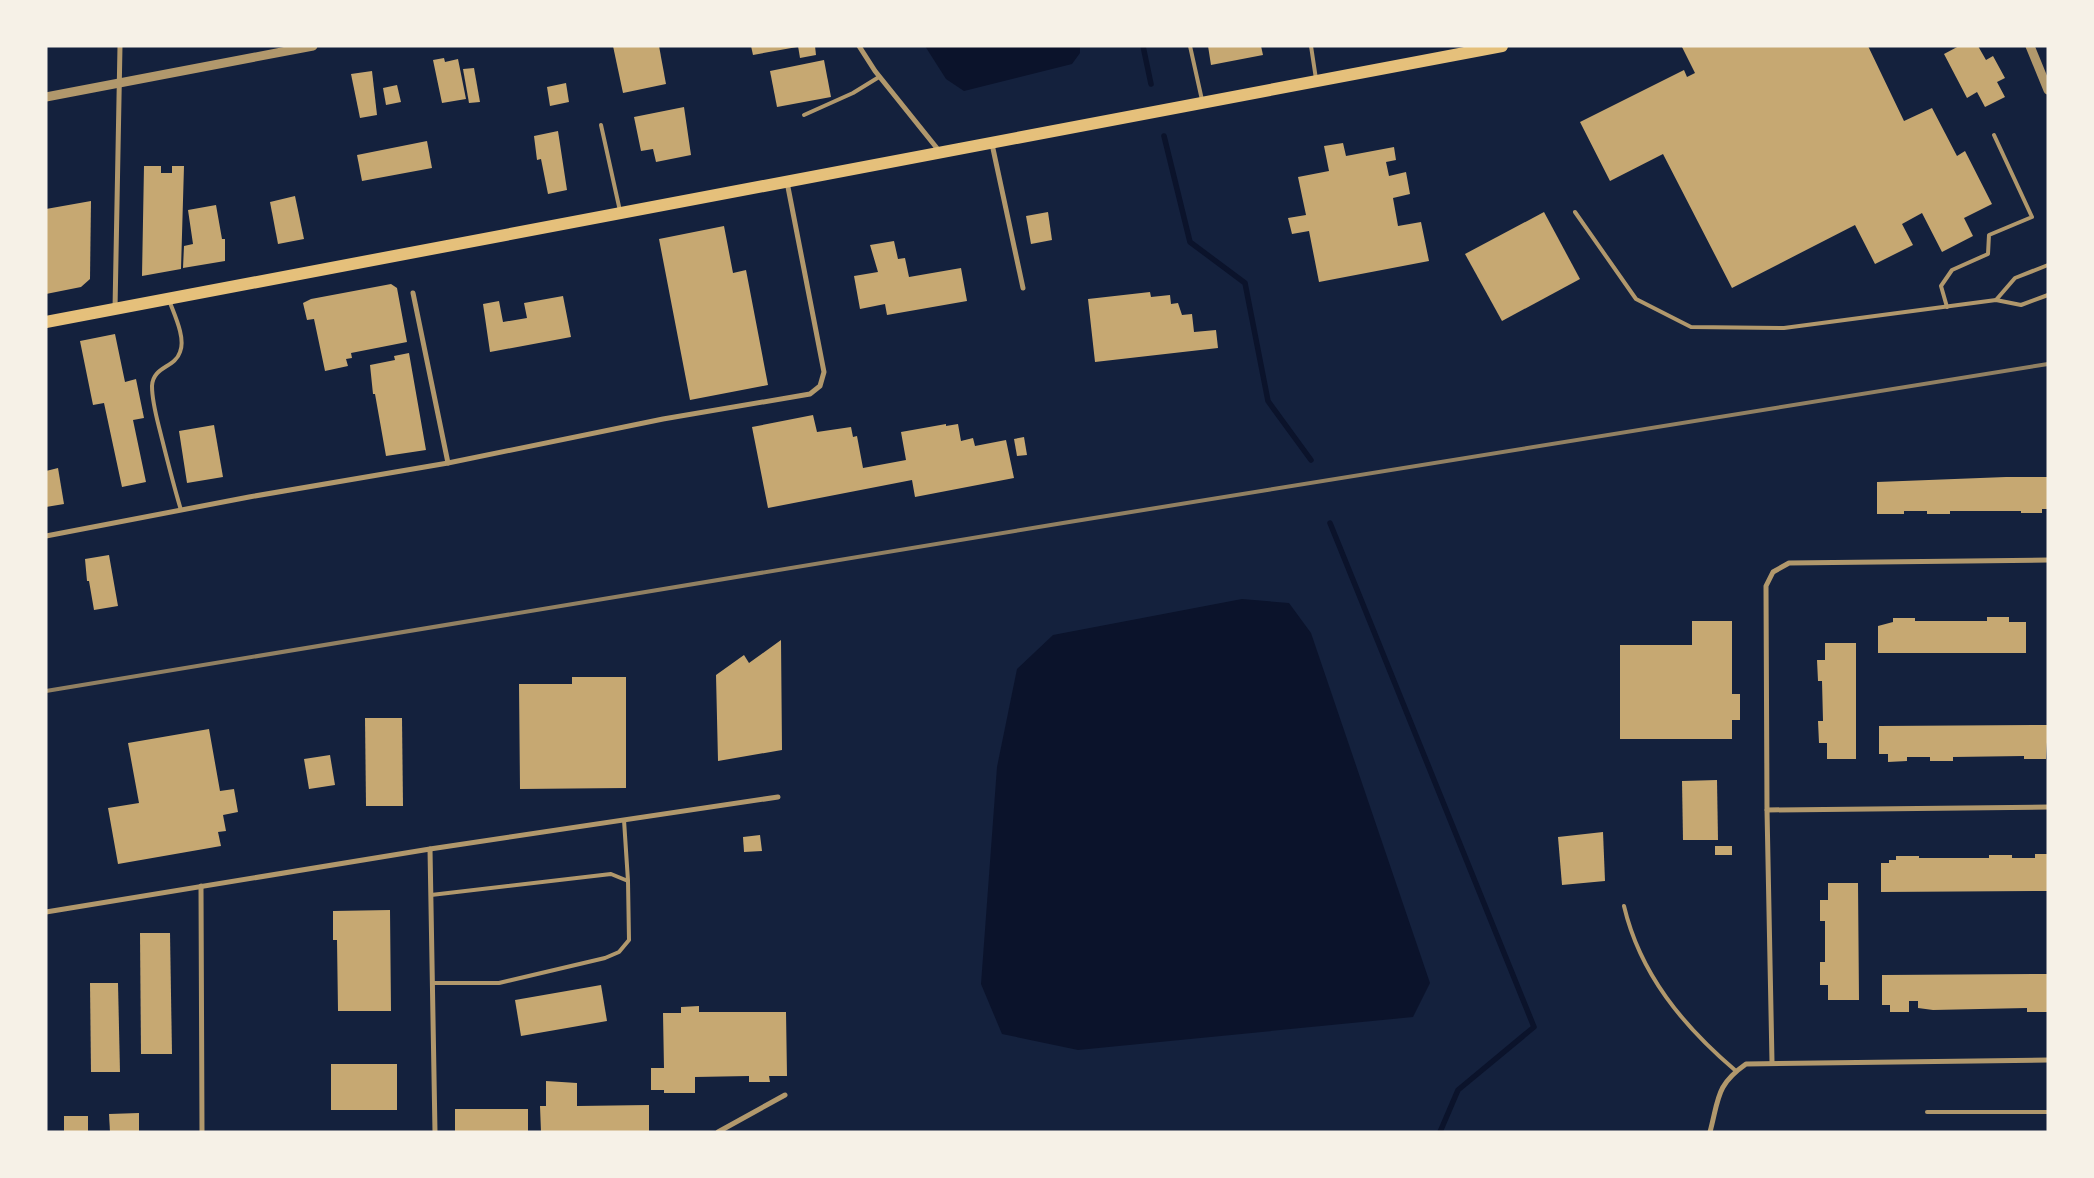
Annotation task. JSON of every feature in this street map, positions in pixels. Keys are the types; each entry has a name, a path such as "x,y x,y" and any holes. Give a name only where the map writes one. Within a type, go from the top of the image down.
{"main road":[{"path":"46,322 1502,46"}],"street":[{"path":"115,309 120,46"},
{"path":"46,97 313,46"},
{"path":"860,46 880,77 940,153"},
{"path":"2030,46 2048,90"},
{"path":"992,142 1023,288"},
{"path":"46,536 448,463 663,420 810,394 820,386 824,372 787,181"},
{"path":"413,293 448,463"},
{"path":"1772,1062 1767,810 1766,586 1773,572 1789,563 2048,560"},
{"path":"46,912 430,849 778,798"},
{"path":"1767,810 2048,807"},
{"path":"430,849 435,1132"},
{"path":"201,886 202,1132"},
{"path":"1710,1132 1721,1090 1729,1076 1746,1064 1772,1062 2048,1060"},
{"path":"718,1132 785,1095"}],"lane":[{"path":"1190,46 1203,103"},
{"path":"1311,46 1317,82"},
{"path":"804,115 853,93 880,77"},
{"path":"601,125 621,213"},
{"path":"1947,307 1941,286 1952,270 1988,254 1989,235 2032,217 1994,135"},
{"path":"1575,212 1636,299 1691,327 1784,328 1996,300 2021,305 2048,295"},
{"path":"1996,300 2015,278 2048,265"},
{"path":"168,299 181,340 181,352 174,361 164,366 154,377 153,402 181,510"},
{"path":"432,983 499,983 605,958 619,952 629,940 624,820"},
{"path":"431,895 611,874 628,881"},
{"path":"1624,906 1630,935 1644,965 1694,1033 1736,1071"},
{"path":"1927,1112 2048,1112"}],"water":[{"path":"925,46 1080,46 1080,53 1072,64 964,91 946,79"},
{"path":"1242,599 1289,603 1311,633 1430,983 1413,1017 1078,1050 1002,1034 981,984 997,767 1017,669 1053,635"}],"building":[{"path":"613,46 659,46 666,84 623,93"},
{"path":"751,46 797,46 797,47 753,55"},
{"path":"798,46 815,46 816,55 800,58"},
{"path":"1208,46 1261,46 1263,55 1211,65"},
{"path":"1868,46 1904,121 1932,108 1957,156 1965,151 1992,204 1964,218 1973,236 1942,252 1922,213 1902,224 1913,245 1875,264 1855,225 1732,288 1663,154 1610,181 1580,122 1684,70 1687,77 1695,73 1682,47"},
{"path":"1959,46 1978,46 1986,60 1993,56 2005,78 1997,82 2005,97 1985,107 1977,92 1967,98 1944,54"},
{"path":"444,58 445,62 458,59 466,99 442,103 433,60"},
{"path":"824,60 831,97 777,107 770,71"},
{"path":"474,68 480,102 469,103 463,69"},
{"path":"372,71 377,115 360,118 351,74"},
{"path":"566,83 569,102 550,106 547,87"},
{"path":"397,85 401,102 386,105 383,88"},
{"path":"684,107 691,155 656,162 653,149 641,151 634,117"},
{"path":"558,131 567,190 548,194 541,159 537,160 534,136"},
{"path":"427,141 432,168 362,181 357,155"},
{"path":"1343,143 1346,156 1394,147 1396,160 1386,162 1389,176 1406,172 1410,194 1393,198 1398,226 1421,222 1429,261 1319,282 1309,231 1292,234 1288,218 1306,215 1298,177 1329,171 1324,146"},
{"path":"144,166 161,166 161,173 172,173 172,166 184,166 181,269 142,276"},
{"path":"295,196 304,239 278,244 270,202"},
{"path":"91,201 90,279 81,287 46,294 46,209"},
{"path":"216,205 222,239 225,239 225,261 183,268 184,246 193,244 188,210"},
{"path":"1048,212 1052,240 1031,244 1026,216"},
{"path":"1544,212 1580,279 1502,321 1465,254"},
{"path":"724,226 733,273 746,270 768,385 690,400 659,239"},
{"path":"894,241 898,259 905,258 909,277 961,268 967,301 887,315 885,304 860,309 854,276 878,272 870,245"},
{"path":"391,284 397,288 407,342 351,353 352,358 346,359 348,366 325,371 314,319 307,320 303,303 311,299"},
{"path":"1150,292 1151,297 1170,295 1171,304 1178,303 1182,315 1192,314 1194,332 1216,330 1218,348 1095,362 1088,299"},
{"path":"563,296 571,337 490,352 483,304 499,301 503,322 527,318 524,303"},
{"path":"115,334 125,382 136,379 144,418 133,420 146,482 122,487 104,403 93,405 80,341"},
{"path":"409,353 426,450 386,456 375,394 373,394 370,365 395,360 394,356"},
{"path":"813,415 817,432 851,427 853,437 857,436 863,468 906,460 901,432 946,424 946,426 958,424 961,441 973,438 975,446 1006,440 1014,478 915,497 912,480 768,508 752,427"},
{"path":"214,425 223,477 187,483 179,431"},
{"path":"1024,437 1027,455 1017,456 1014,439"},
{"path":"58,468 64,504 46,507 46,471"},
{"path":"2048,477 2048,509 2042,509 2042,513 2021,513 2021,511 1950,511 1950,514 1927,514 1927,511 1904,511 1904,514 1877,514 1877,482"},
{"path":"109,555 118,606 94,610 89,581 87,581 85,559"},
{"path":"1987,617 2009,617 2009,622 2026,622 2026,653 1878,653 1878,626 1893,622 1893,618 1915,618 1915,621 1987,621"},
{"path":"1692,621 1732,621 1732,694 1740,694 1740,720 1732,720 1732,739 1620,739 1620,645 1692,645"},
{"path":"781,640 782,750 718,761 716,675 744,655 749,663"},
{"path":"1825,643 1856,643 1856,759 1827,759 1827,743 1819,743 1818,721 1823,721 1822,681 1818,681 1817,660 1825,660"},
{"path":"572,677 626,677 626,788 520,789 519,684 572,684"},
{"path":"365,718 402,718 403,806 366,806"},
{"path":"2048,725 2046,759 2024,759 2024,756 1953,757 1953,761 1930,761 1930,757 1907,757 1907,761 1888,762 1888,754 1879,754 1879,726"},
{"path":"209,729 220,791 234,789 238,812 223,815 226,831 218,832 221,846 118,864 108,808 139,803 128,743"},
{"path":"330,755 335,785 309,789 304,759"},
{"path":"1717,780 1718,840 1683,840 1682,781"},
{"path":"1603,832 1605,881 1562,885 1558,837"},
{"path":"760,835 762,851 744,852 743,837"},
{"path":"1715,846 1732,846 1732,855 1715,855"},
{"path":"2035,854 2048,854 2048,891 1881,892 1881,863 1889,863 1889,860 1896,860 1896,856 1919,856 1919,858 1989,858 1989,855 2012,855 2012,858 2035,858"},
{"path":"1828,883 1858,883 1859,1000 1828,1000 1828,985 1820,985 1820,962 1825,962 1825,921 1820,921 1820,900 1828,900"},
{"path":"390,910 391,1011 338,1011 337,940 333,940 333,911"},
{"path":"140,933 170,933 172,1054 141,1054"},
{"path":"2048,974 2048,1012 2027,1012 2027,1008 1933,1010 1918,1008 1918,1001 1909,1001 1909,1012 1890,1012 1890,1005 1882,1005 1882,975"},
{"path":"90,983 118,983 120,1072 91,1072"},
{"path":"601,985 607,1021 521,1036 515,1000"},
{"path":"699,1006 699,1012 786,1012 787,1076 769,1076 770,1082 749,1082 749,1076 695,1077 695,1093 664,1093 664,1090 651,1090 651,1068 664,1068 663,1013 681,1013 681,1007"},
{"path":"331,1064 397,1064 397,1110 331,1110"},
{"path":"546,1081 577,1083 577,1106 649,1105 649,1132 541,1132 540,1106 546,1106"},
{"path":"455,1109 528,1109 528,1132 455,1132"},
{"path":"139,1113 139,1132 110,1132 109,1114"},
{"path":"64,1116 88,1116 88,1132 64,1132"}],"waterway":[{"path":"1143,46 1151,84"},
{"path":"1164,136 1190,242 1245,283 1268,401 1311,460"},
{"path":"1330,523 1534,1027 1458,1090 1440,1132"}],"railway":[{"path":"46,691 1063,523 2048,364"}]}
